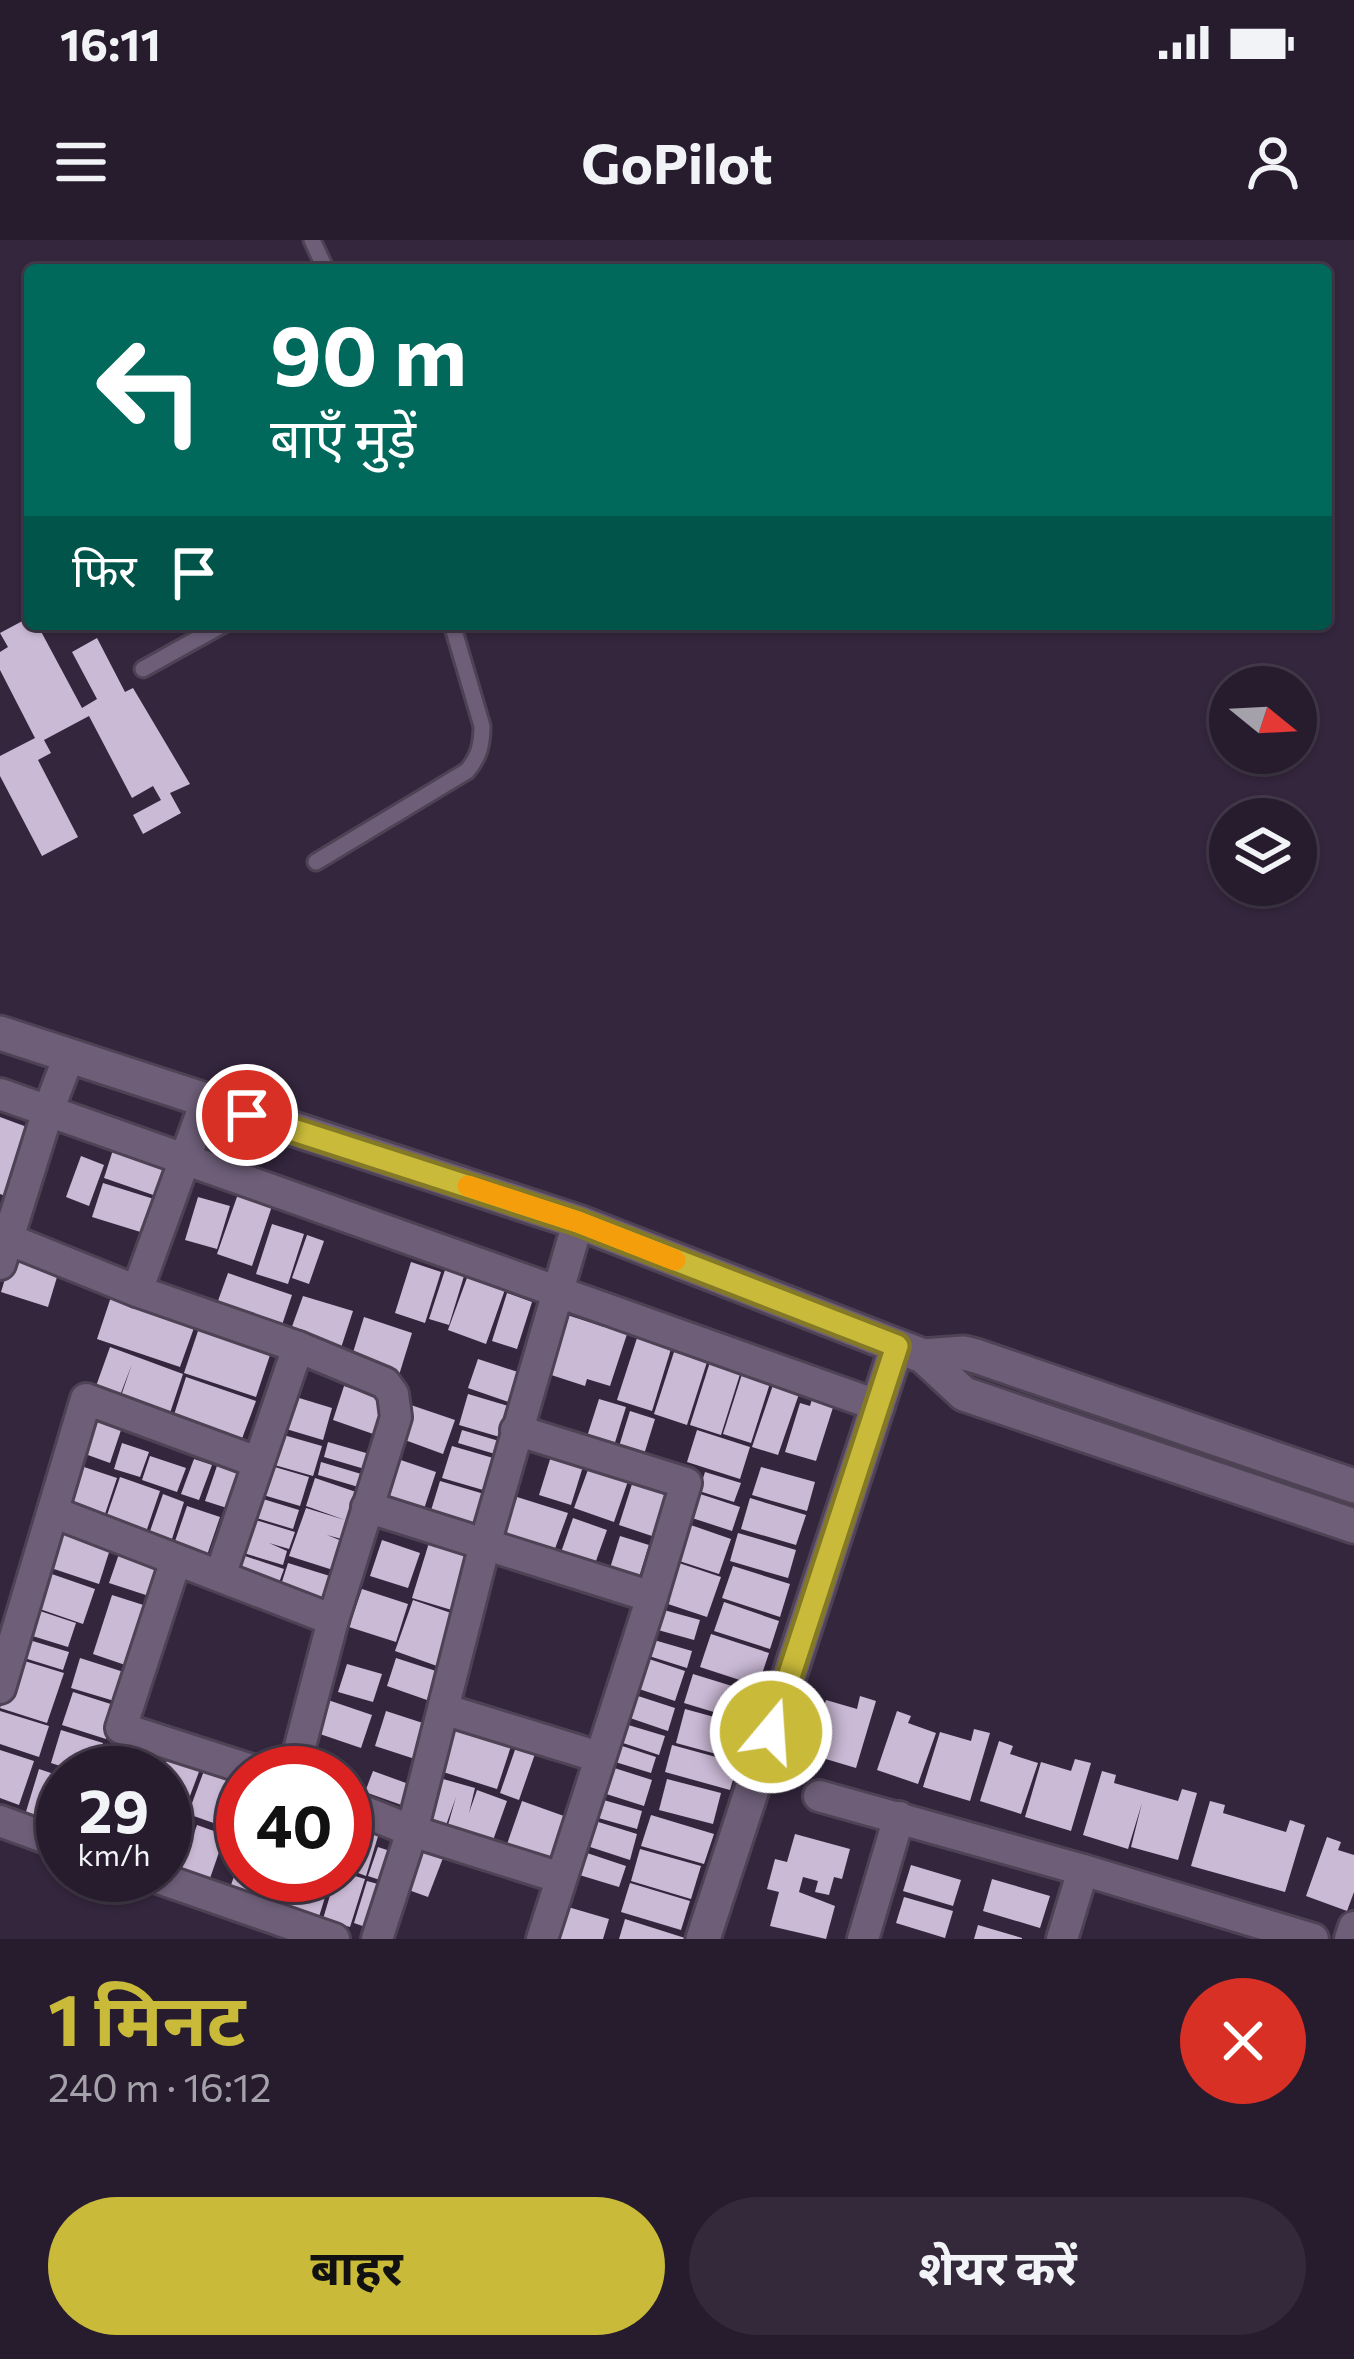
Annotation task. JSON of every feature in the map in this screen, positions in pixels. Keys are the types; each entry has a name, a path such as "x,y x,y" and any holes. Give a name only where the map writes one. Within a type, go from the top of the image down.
{"street":[{"path":"0,1033 578,1222 910,1351 964,1394 1354,1526"},
{"path":"69,1055 4,1251 298,1347 385,1383 397,1405 299,1746"},
{"path":"0,1094 879,1406"},
{"path":"137,1291 206,1101"},
{"path":"377,1939 412,1831 516,1430 578,1222"},
{"path":"220,1576 298,1347"},
{"path":"703,1939 879,1406 910,1351"},
{"path":"910,1351 964,1353 1354,1486"},
{"path":"0,1688 86,1399 257,1462"},
{"path":"516,1430 686,1483 542,1939"},
{"path":"367,1507 652,1598"},
{"path":"53,1512 333,1620"},
{"path":"176,1560 121,1728 216,1759"},
{"path":"443,1709 599,1757"},
{"path":"819,1796 1313,1939"},
{"path":"372,1815 561,1878"},
{"path":"863,1939 899,1817"},
{"path":"0,1821 36,1834"},
{"path":"1062,1939 1083,1870"},
{"path":"192,1895 267,1929 334,1939"},
{"path":"1350,1939 1354,1927"}],"lane":[{"path":"143,670 213,630"},
{"path":"316,862 474,763 482,726 454,630"}],"building":[{"path":"24,620 24,630 40,630 82,708 97,699 72,652 97,638 125,692 133,688 190,784 170,793 181,813 143,834 133,815 161,800 153,786 132,798 89,716 44,740 51,753 38,760 78,837 42,856 0,776 0,756 35,738 0,670 0,652 8,647 0,633"},
{"path":"0,1117 35,1130 11,1198 0,1194"},
{"path":"113,1150 169,1169 159,1197 104,1178"},
{"path":"81,1156 104,1165 89,1206 66,1197"},
{"path":"103,1183 157,1200 147,1234 92,1217"},
{"path":"238,1194 272,1206 252,1266 217,1254"},
{"path":"198,1197 230,1206 217,1249 185,1240"},
{"path":"272,1224 304,1234 288,1284 256,1274"},
{"path":"307,1235 324,1241 309,1284 292,1278"},
{"path":"13,1253 60,1267 48,1307 1,1292"},
{"path":"411,1262 441,1272 425,1323 395,1313"},
{"path":"472,1264 509,1278 486,1344 448,1330"},
{"path":"445,1270 464,1276 449,1325 429,1319"},
{"path":"228,1273 292,1295 279,1334 214,1312"},
{"path":"507,1293 532,1302 517,1349 492,1341"},
{"path":"303,1296 353,1311 339,1354 289,1335"},
{"path":"111,1297 195,1325 180,1367 97,1339"},
{"path":"558,1312 628,1331 610,1386 587,1379 585,1386 539,1371"},
{"path":"364,1317 412,1333 399,1375 351,1359"},
{"path":"199,1328 271,1352 256,1397 184,1373"},
{"path":"637,1338 671,1349 652,1411 617,1400"},
{"path":"110,1347 183,1374 169,1416 120,1399 132,1364 119,1398 95,1389"},
{"path":"674,1352 707,1362 687,1425 654,1414"},
{"path":"478,1359 524,1374 514,1404 468,1388"},
{"path":"710,1362 741,1371 721,1435 690,1425"},
{"path":"743,1371 771,1380 751,1443 723,1434"},
{"path":"186,1377 256,1401 240,1444 172,1421"},
{"path":"774,1382 800,1391 778,1455 752,1447"},
{"path":"344,1386 391,1402 379,1436 333,1420"},
{"path":"814,1392 836,1398 816,1461 785,1452 800,1403 810,1406"},
{"path":"286,1394 332,1408 323,1440 276,1426"},
{"path":"468,1394 512,1407 503,1438 459,1425"},
{"path":"599,1399 626,1407 612,1452 585,1443"},
{"path":"405,1403 455,1420 443,1454 394,1436"},
{"path":"630,1411 655,1419 641,1464 616,1456"},
{"path":"86,1414 122,1427 110,1463 74,1450"},
{"path":"462,1430 499,1441 495,1454 458,1443"},
{"path":"697,1430 750,1447 740,1479 687,1462"},
{"path":"273,1432 322,1446 313,1476 264,1462"},
{"path":"328,1442 373,1455 368,1470 324,1457"},
{"path":"122,1443 149,1452 140,1477 114,1469"},
{"path":"452,1446 500,1460 490,1492 442,1478"},
{"path":"553,1450 585,1460 571,1505 539,1495"},
{"path":"150,1456 186,1468 177,1492 142,1480"},
{"path":"389,1456 436,1472 424,1509 376,1493"},
{"path":"194,1459 212,1465 199,1500 181,1494"},
{"path":"219,1460 241,1467 227,1508 205,1501"},
{"path":"321,1462 368,1476 365,1489 318,1475"},
{"path":"261,1463 309,1477 300,1506 253,1492"},
{"path":"75,1464 117,1478 103,1520 61,1506"},
{"path":"589,1467 628,1481 614,1522 574,1508"},
{"path":"761,1467 815,1482 807,1511 752,1495"},
{"path":"705,1472 741,1483 734,1502 699,1491"},
{"path":"120,1477 160,1491 145,1535 105,1521"},
{"path":"315,1478 359,1493 345,1540 327,1535 342,1541 333,1570 289,1556 306,1508 345,1520 306,1506"},
{"path":"440,1481 491,1496 480,1533 429,1517"},
{"path":"633,1481 669,1493 655,1537 619,1525"},
{"path":"697,1493 740,1507 732,1531 689,1517"},
{"path":"163,1494 184,1502 171,1542 149,1534"},
{"path":"253,1496 299,1510 293,1529 247,1515"},
{"path":"517,1497 568,1513 552,1557 502,1540"},
{"path":"750,1498 806,1515 796,1545 741,1529"},
{"path":"187,1506 220,1517 204,1564 171,1553"},
{"path":"246,1517 295,1532 289,1549 269,1543 287,1551 283,1565 237,1551"},
{"path":"573,1518 607,1530 592,1572 558,1561"},
{"path":"682,1522 731,1539 719,1574 670,1558"},
{"path":"61,1530 111,1546 99,1584 48,1567"},
{"path":"432,1533 475,1547 455,1611 412,1598"},
{"path":"738,1533 796,1550 788,1578 730,1561"},
{"path":"620,1536 649,1545 636,1587 607,1578"},
{"path":"382,1540 420,1553 408,1588 370,1576"},
{"path":"122,1545 165,1559 152,1597 109,1583"},
{"path":"236,1553 284,1569 276,1591 228,1576"},
{"path":"673,1561 721,1577 707,1617 659,1601"},
{"path":"288,1563 333,1577 325,1602 280,1588"},
{"path":"733,1566 790,1584 780,1617 722,1598"},
{"path":"46,1572 95,1589 83,1624 34,1607"},
{"path":"362,1589 408,1604 396,1642 349,1627"},
{"path":"112,1595 156,1609 137,1669 93,1654"},
{"path":"413,1600 454,1614 437,1666 395,1651"},
{"path":"724,1602 779,1621 770,1649 714,1631"},
{"path":"34,1609 76,1623 68,1647 26,1634"},
{"path":"664,1610 700,1620 694,1640 658,1630"},
{"path":"711,1634 769,1653 758,1686 700,1667"},
{"path":"26,1639 69,1652 63,1670 21,1657"},
{"path":"654,1640 692,1651 687,1668 649,1656"},
{"path":"80,1658 130,1674 121,1703 71,1688"},
{"path":"396,1658 436,1671 427,1700 387,1686"},
{"path":"18,1659 64,1673 47,1723 0,1708"},
{"path":"649,1659 685,1671 675,1701 639,1689"},
{"path":"347,1664 382,1674 373,1702 338,1692"},
{"path":"693,1674 758,1694 750,1723 684,1703"},
{"path":"73,1692 117,1706 106,1739 62,1725"},
{"path":"638,1696 675,1708 668,1731 630,1718"},
{"path":"860,1696 876,1701 856,1768 809,1754 826,1700 857,1709"},
{"path":"328,1700 372,1715 362,1746 317,1733"},
{"path":"685,1709 751,1727 742,1761 676,1743"},
{"path":"0,1711 49,1726 43,1746 36,1746 36,1756 0,1744"},
{"path":"386,1711 429,1725 418,1760 375,1746"},
{"path":"897,1711 911,1716 908,1723 936,1733 918,1784 877,1770"},
{"path":"455,1724 512,1743 497,1789 440,1771"},
{"path":"625,1724 665,1736 659,1755 620,1742"},
{"path":"974,1729 990,1733 970,1801 923,1787 940,1732 971,1741"},
{"path":"61,1730 103,1743 102,1746 56,1746"},
{"path":"999,1741 1013,1746 1010,1754 1038,1763 1021,1814 980,1801"},
{"path":"517,1744 536,1751 519,1800 500,1793"},
{"path":"616,1744 656,1757 651,1773 612,1761"},
{"path":"672,1745 738,1763 730,1790 665,1772"},
{"path":"0,1750 34,1761 19,1805 0,1798"},
{"path":"1075,1759 1091,1763 1071,1831 1025,1817 1041,1762 1071,1771"},
{"path":"192,1766 200,1769 192,1790"},
{"path":"608,1766 652,1780 644,1806 600,1792"},
{"path":"205,1768 216,1772 216,1824 192,1815"},
{"path":"1102,1771 1116,1775 1114,1783 1178,1801 1182,1789 1197,1793 1178,1860 1131,1847 1142,1803 1128,1849 1083,1835"},
{"path":"372,1774 417,1787 410,1808 372,1794"},
{"path":"436,1777 475,1788 469,1813 477,1790 507,1801 491,1846 446,1832 456,1797 444,1831 419,1823"},
{"path":"36,1779 36,1818 25,1815"},
{"path":"667,1779 721,1793 713,1824 659,1810"},
{"path":"600,1799 642,1811 637,1829 595,1817"},
{"path":"522,1801 575,1820 560,1866 506,1847"},
{"path":"1210,1801 1225,1805 1223,1813 1286,1832 1290,1820 1305,1825 1285,1892 1191,1866"},
{"path":"651,1815 714,1834 704,1864 641,1846"},
{"path":"592,1820 637,1834 630,1860 584,1845"},
{"path":"197,1825 216,1832 216,1861 208,1884 192,1878 192,1839"},
{"path":"795,1834 850,1849 842,1879 834,1877 829,1895 815,1892 818,1881 803,1877 799,1892 835,1906 826,1939 770,1926 779,1892 767,1889 775,1859 787,1862"},
{"path":"1327,1837 1341,1842 1338,1850 1354,1855 1354,1892 1347,1911 1306,1896"},
{"path":"420,1841 446,1850 428,1897 403,1888"},
{"path":"378,1847 396,1853 386,1882 372,1877"},
{"path":"640,1849 701,1866 691,1899 631,1881"},
{"path":"584,1852 626,1866 619,1887 576,1874"},
{"path":"911,1865 961,1880 953,1906 903,1891"},
{"path":"992,1879 1050,1896 1040,1928 983,1911"},
{"path":"372,1882 385,1886 371,1929 354,1923 360,1902 372,1902"},
{"path":"630,1883 690,1901 681,1930 621,1912"},
{"path":"904,1897 953,1911 945,1938 896,1923"},
{"path":"275,1902 324,1902 317,1923 273,1909"},
{"path":"328,1902 358,1902 350,1927 323,1919"},
{"path":"568,1907 609,1919 603,1939 558,1939"},
{"path":"625,1919 685,1938 685,1939 619,1939"},
{"path":"978,1925 1022,1938 1022,1939 974,1939"}],"slow traffic":[{"path":"468,1186 675,1260"}],"route":[{"path":"247,1115 578,1222 897,1346 771,1732"}]}
